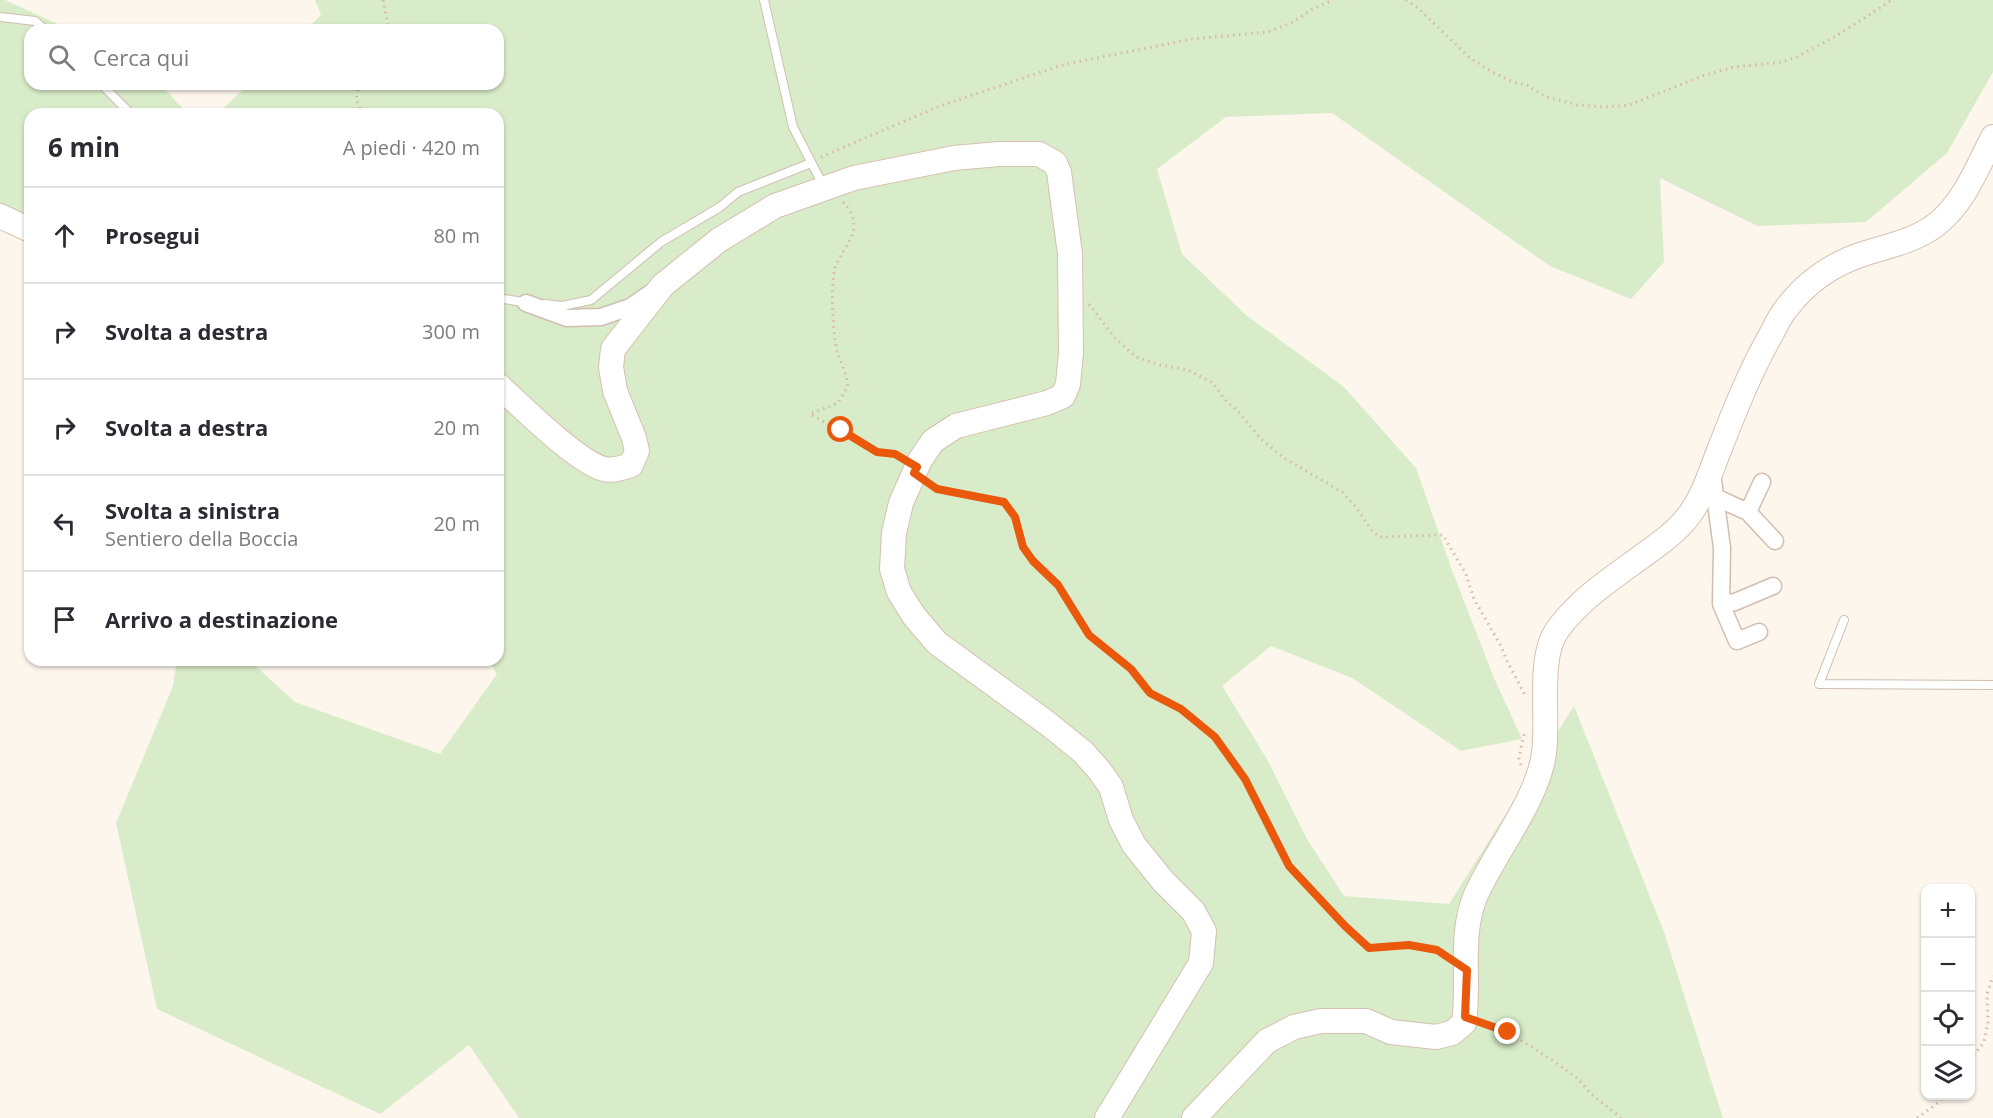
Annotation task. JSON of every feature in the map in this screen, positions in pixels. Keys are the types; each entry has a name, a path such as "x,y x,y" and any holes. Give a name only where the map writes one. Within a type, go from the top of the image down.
{"street":[{"path":"1194,1118 1267,1041 1294,1027 1321,1021 1366,1021 1391,1032 1436,1038 1452,1033 1464,1023 1469,915 1476,896 1530,794 1544,757 1547,727 1547,652 1556,632 1578,605 1672,535 1690,513 1711,470 1742,393 1764,346 1785,309 1811,281 1838,264 1912,239 1935,226 1949,213 1968,186 1993,137"},
{"path":"526,303 567,318 602,317 630,307 663,285 719,240 775,206 854,178 954,158 999,154 1039,154 1055,163 1059,172 1070,254 1071,353 1068,384 1063,396 1047,403 956,426 933,441 915,470 901,502 894,533 892,569 899,592 914,616 938,644 1083,752 1111,788 1121,820 1134,845 1163,881 1193,911 1204,931 1201,963 1107,1118"},
{"path":"0,216 24,227"},
{"path":"504,390 568,447 592,464 604,469 618,469 631,465 637,451 615,391 610,367 613,349 663,285"},
{"path":"1711,470 1722,548 1721,604 1737,641 1760,632"},
{"path":"1748,512 1762,482"},
{"path":"1715,496 1748,512 1775,541"},
{"path":"1721,604 1735,602 1773,586"}],"lane":[{"path":"764,0 793,127 811,163 828,187"},
{"path":"0,17 35,21 38,24"},
{"path":"107,90 124,108"},
{"path":"504,299 562,306 591,300 661,242 720,207 738,192 811,163"},
{"path":"1844,620 1819,684 1993,686"}],"path":[{"path":"383,0 388,24"},
{"path":"811,163 822,156 940,106 1062,65 1192,39 1268,32 1293,22 1333,0"},
{"path":"1406,0 1418,8 1470,58 1494,73 1513,82 1527,85 1546,97 1578,105 1606,107 1629,105 1705,75 1734,67 1782,62 1797,57 1836,36 1892,0"},
{"path":"358,90 356,99 360,108"},
{"path":"828,187 850,209 854,223 852,240 835,269 833,291 835,336 848,386 838,403 810,414 877,452 895,454 937,489 1004,502 1015,517 1023,547 1033,561 1058,585 1089,635 1131,669 1150,693 1181,709 1215,737 1245,779 1289,866 1345,926 1369,948 1409,945 1437,950 1467,970"},
{"path":"1084,298 1115,338 1136,357 1160,365 1188,370 1213,382 1227,402 1237,410 1261,439 1284,458 1342,492 1356,507 1372,531 1380,537 1443,535 1466,574 1474,599 1502,646 1506,659 1529,702"},
{"path":"1527,726 1519,758 1522,767 1537,776"},
{"path":"1975,1054 1984,1042 1988,1022 1987,994 1993,976"},
{"path":"1465,1017 1493,1026 1526,1042 1567,1070 1621,1118"},
{"path":"1917,1118 1939,1100"}],"green space":[{"path":"0,0 5,0 58,24 24,24 24,90 166,90 182,108 24,108 24,220 0,211"},
{"path":"315,0 1993,0 1993,72 1947,153 1866,222 1757,226 1660,178 1664,262 1631,299 1550,266 1332,113 1226,117 1157,169 1182,254 1246,315 1344,387 1416,468 1453,573 1494,678 1522,739 1461,751 1352,678 1271,646 1222,686 1267,759 1307,839 1344,896 1449,904 1574,706 1664,932 1723,1118 519,1118 469,1045 380,1114 157,1009 116,823 173,686 176,666 256,666 295,702 440,754 497,674 492,666 504,666 504,108 223,108 243,90 504,90 504,24 311,24 321,15"}],"route":[{"path":"841,430 877,452 895,454 917,467 914,473 937,489 1004,502 1015,517 1023,547 1033,561 1058,585 1089,635 1131,669 1150,693 1181,709 1215,737 1245,779 1289,866 1345,926 1369,948 1409,945 1437,950 1467,970 1465,1017 1508,1032"}]}
